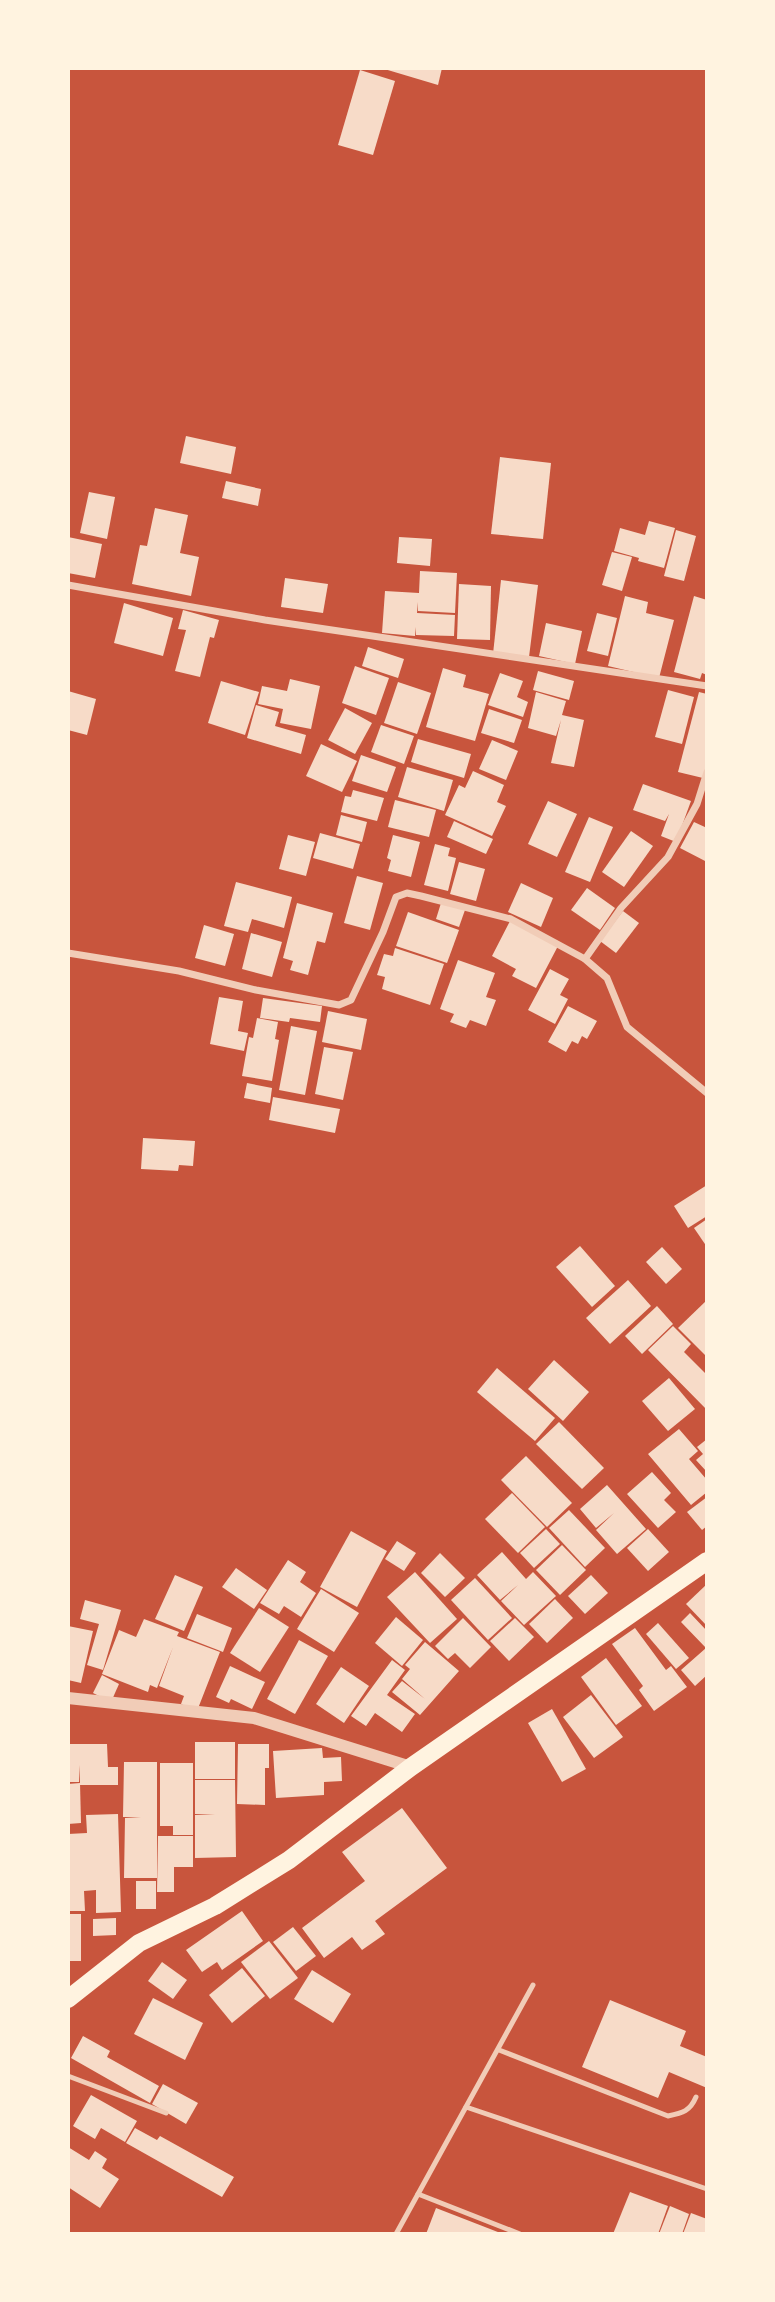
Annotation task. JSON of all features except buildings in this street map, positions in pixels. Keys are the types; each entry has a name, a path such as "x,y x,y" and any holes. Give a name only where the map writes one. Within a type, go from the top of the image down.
{"main road":[{"path":"68,1998 139,1942 215,1906 289,1860 411,1767 707,1561"}],"street":[{"path":"68,585 396,641 707,687"},
{"path":"585,959 621,908 668,857 697,804 707,772"},
{"path":"68,953 179,971 256,990 339,1005 351,1000 396,897 407,893 512,919 585,959 607,978 627,1027 707,1093"},
{"path":"68,1698 254,1718 411,1767"}],"lane":[{"path":"396,2234 533,1985"},
{"path":"499,2050 668,2116 685,2112 692,2107 696,2097"},
{"path":"68,2076 166,2113"},
{"path":"466,2107 707,2189"},
{"path":"418,2194 520,2234"}]}
